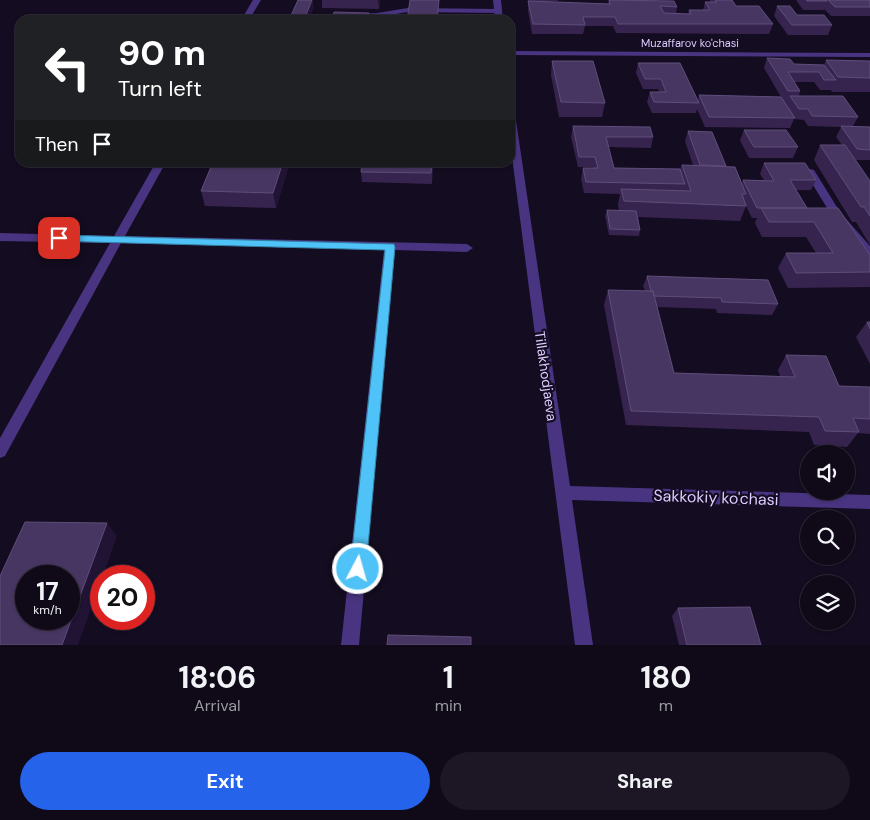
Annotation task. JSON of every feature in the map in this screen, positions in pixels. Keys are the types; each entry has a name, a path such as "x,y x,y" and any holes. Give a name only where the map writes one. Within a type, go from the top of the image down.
{"street":[{"path":"248,15 257,0"},
{"path":"497,0 498,15"},
{"path":"378,15 408,10 498,11"},
{"name":"Muzaffarov ko'chasi","path":"515,53 870,55"},
{"name":"Tillakhodjaeva","path":"515,144 584,645"},
{"path":"0,452 158,167"},
{"path":"810,172 836,214 870,255"},
{"path":"0,237 467,248"},
{"path":"350,645 390,247"},
{"name":"Sakkokiy ko'chasi","path":"562,493 870,502"}],"building":[{"path":"298,0 312,0 306,15 291,15"},
{"path":"410,0 439,0 438,15 408,15"},
{"path":"609,0 674,1 677,7 660,6 664,13 691,14 689,10 710,10 705,2 732,0 736,6 759,6 773,24 618,24 615,17 583,17 585,25 533,24 528,1 610,4"},
{"path":"827,0 827,1 807,1"},
{"path":"828,0 870,0 870,7 835,7"},
{"path":"777,6 790,6 797,15 824,15 832,25 792,25"},
{"path":"334,12 369,13 368,15 333,15"},
{"path":"767,58 790,59 794,64 824,65 836,80 824,80 819,72 788,72 800,91 788,91"},
{"path":"826,60 870,61 870,78 838,77"},
{"path":"552,61 593,61 605,103 561,102"},
{"path":"638,63 680,63 699,103 654,102 650,92 666,92 661,79 645,79"},
{"path":"699,95 781,97 795,118 709,117"},
{"path":"790,96 843,96 858,117 812,116 808,109 799,109"},
{"path":"573,126 650,127 653,137 606,137 614,168 680,169 685,184 586,182 583,168 598,168 595,157 579,157"},
{"path":"841,126 870,127 870,150 857,149"},
{"path":"744,130 786,130 798,147 754,147"},
{"path":"688,131 712,132 726,166 700,165"},
{"path":"820,145 845,145 870,181 870,216 864,207 861,207"},
{"path":"764,163 805,163 816,180 790,180 807,208 757,208 743,180 774,181"},
{"path":"682,165 735,167 746,194 742,194 746,206 624,201 621,189 691,191"},
{"path":"211,167 281,167 273,193 201,191"},
{"path":"362,167 432,167 431,173 361,172"},
{"path":"761,208 838,208 870,255 870,272 796,273 786,253 833,253 814,222 769,222"},
{"path":"607,210 636,211 640,230 610,229"},
{"path":"647,276 768,280 778,304 722,302 721,298 654,296"},
{"path":"608,290 653,291 674,373 795,377 786,355 826,356 839,386 870,387 870,419 853,418 859,432 825,431 819,417 631,411"},
{"path":"25,522 107,523 80,596 80,565 15,565 15,630 68,630 62,645 0,645 0,576"},
{"path":"750,607 761,645 687,645 678,608"},
{"path":"388,635 471,637 471,645 387,645"}],"route":[{"path":"59,238 390,247 358,569"}]}
